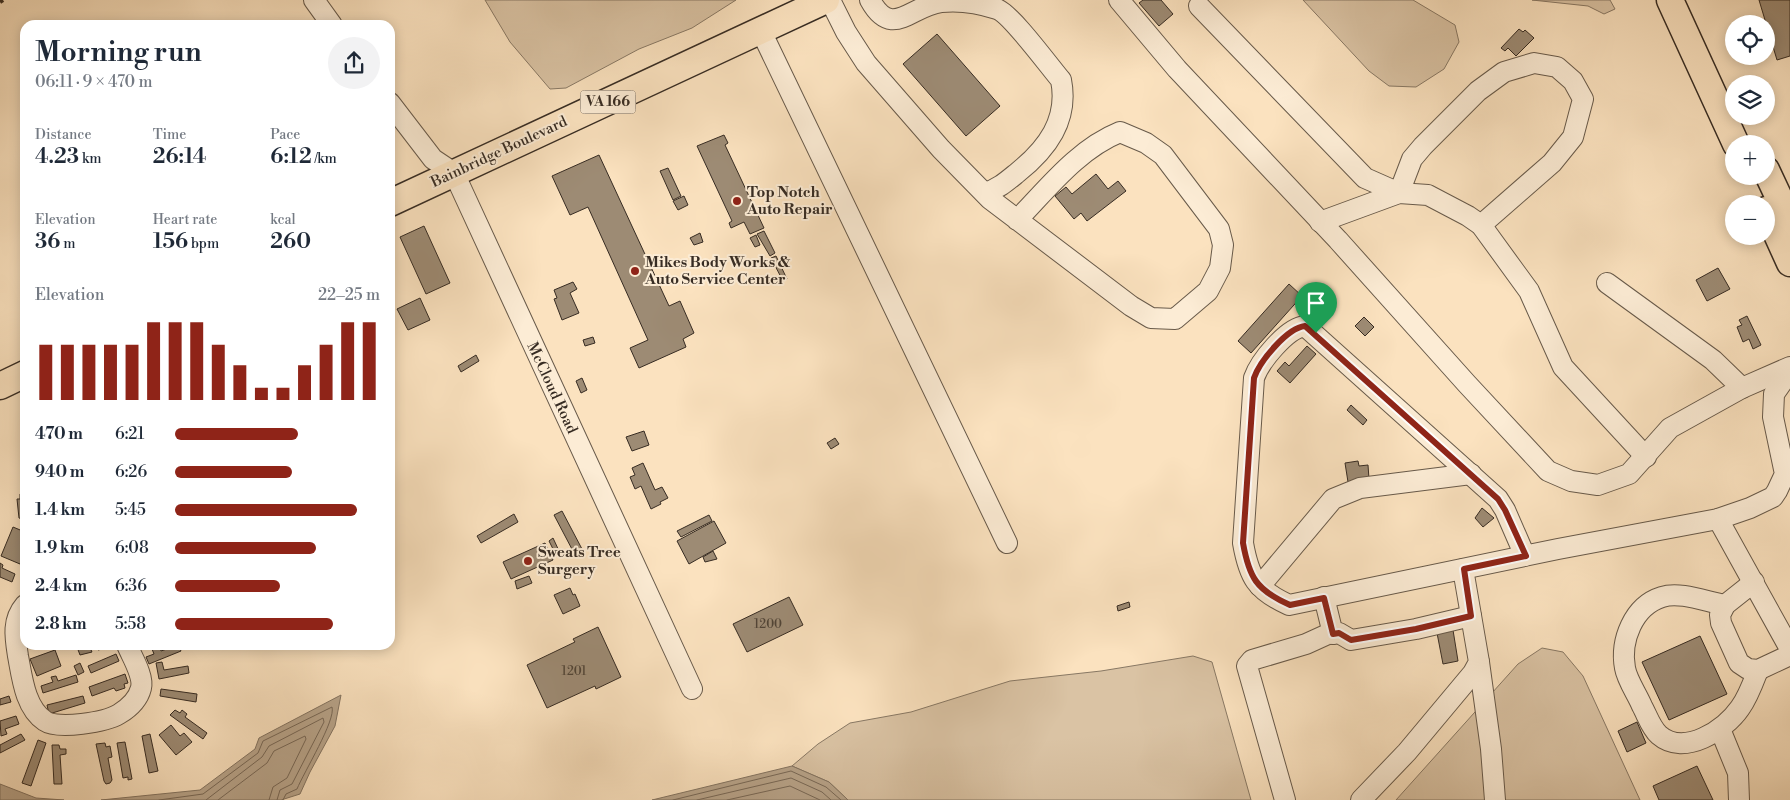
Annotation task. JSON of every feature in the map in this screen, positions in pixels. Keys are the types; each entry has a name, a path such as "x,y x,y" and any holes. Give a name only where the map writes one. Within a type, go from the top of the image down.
{"main road":[{"name":"Bainbridge Boulevard","path":"395,201 826,0"},
{"path":"1674,4 1725,86"},
{"path":"1674,4 1732,135"},
{"path":"1773,185 1790,221"},
{"path":"1775,230 1790,263"}],"street":[{"path":"314,0 328,20"},
{"path":"830,0 846,32 866,64 941,148 985,193 1017,220 1131,306 1151,318 1175,319 1208,291 1220,268 1223,245 1219,229 1163,155 1146,143 1120,132 1106,137 1074,162 1017,220"},
{"path":"870,0 876,12 883,18 892,20 902,18 919,8 940,2 972,2 1000,10 1061,80 1064,95 1060,115 1048,143 1033,160 998,189 985,193"},
{"path":"1119,0 1177,69 1548,471 1571,482 1598,485 1628,474 1646,457 1670,428 1742,388 1790,369"},
{"path":"1199,6 1365,178 1399,193 1428,195 1481,225 1529,291 1563,367 1646,457"},
{"path":"761,31 1007,543"},
{"path":"1320,222 1399,193 1412,159 1478,91 1504,72 1534,63 1557,67 1573,81 1583,99 1573,137 1552,163 1481,225"},
{"path":"395,110 432,159 454,174"},
{"name":"McCloud Road","path":"454,174 692,689"},
{"path":"1607,283 1712,360 1742,388"},
{"path":"1526,556 1501,504 1471,474 1316,333 1305,326 1297,327 1287,334 1257,369 1254,378 1243,543 1247,566 1254,579 1260,586 1279,600 1290,605 1526,556 1718,519 1750,508 1773,497 1778,491 1785,474 1773,417 1774,394 1790,369"},
{"path":"1260,586 1333,499 1345,492 1360,488 1471,474"},
{"path":"1718,519 1790,649"},
{"path":"1464,569 1491,749 1495,800"},
{"path":"1754,582 1725,606 1720,615 1721,623 1739,663 1748,669 1758,670 1790,655"},
{"path":"1725,606 1680,596 1663,596 1648,603 1638,613 1623,646 1625,670 1652,726 1659,735 1672,742 1688,743 1720,729 1740,709 1758,670"},
{"path":"1324,598 1333,634"},
{"path":"20,614 16,621 15,634 24,686 38,713 46,722 58,726 95,722 119,715 136,700 141,686 136,666 129,650"},
{"path":"1284,800 1247,666 1252,660 1333,634 1339,633 1351,640 1416,629 1471,616"},
{"path":"1361,800 1407,752 1472,674 1478,662"},
{"path":"1720,729 1738,773 1739,800"}],"shaded area":[{"path":"485,0 736,0 692,28 639,49 566,88 550,89 510,42"},
{"path":"1303,0 1413,0 1455,25 1459,42 1444,69 1416,87 1389,86 1369,71"},
{"path":"1532,0 1610,0 1615,9 1604,14 1588,6"},
{"path":"1542,648 1563,652 1583,676 1640,800 1396,800 1518,664"},
{"path":"1193,656 1212,662 1251,800 848,800 829,782 792,766 818,744 850,723 911,712 1010,681 1101,671"}],"water":[{"path":"341,695 335,726 300,794 281,800 101,800 200,790 255,749 259,738"},
{"path":"792,766 829,782 848,800 652,800"},
{"path":"0,784 36,798 64,800 0,800"}],"building":[{"path":"1143,0 1161,0 1173,14 1159,26 1139,3"},
{"path":"1759,0 1790,0 1790,56 1777,60 1775,53 1775,15 1764,15"},
{"path":"1519,29 1523,32 1525,30 1534,38 1516,56 1508,48 1505,51 1501,48"},
{"path":"937,34 1000,106 966,136 903,64"},
{"name":"Top Notch Auto Repair","path":"724,135 728,143 725,145 764,228 750,234 744,222 731,228 729,223 732,221 697,146"},
{"name":"Mikes Body Works & Auto Service Center","path":"599,155 669,306 680,301 694,333 683,339 686,347 639,368 630,348 648,340 588,207 570,215 552,176"},
{"path":"668,168 681,196 673,200 660,171"},
{"path":"1096,174 1108,189 1118,181 1126,191 1087,221 1081,213 1074,219 1055,196 1066,187 1072,194"},
{"path":"684,196 688,205 678,210 673,201"},
{"path":"424,226 450,283 426,294 400,237"},
{"path":"764,231 775,253 770,256 757,234"},
{"path":"700,233 703,242 694,245 690,238"},
{"path":"756,235 760,245 755,247 750,238"},
{"path":"776,256 787,279 783,281 771,258"},
{"path":"1718,268 1730,289 1707,301 1696,280"},
{"path":"573,282 577,289 570,293 579,313 562,320 554,299 557,298 554,290"},
{"path":"1289,284 1302,296 1251,353 1238,341"},
{"path":"1315,289 1331,304 1323,313 1326,315 1316,326 1297,308"},
{"path":"420,298 430,320 408,330 397,309"},
{"path":"1747,316 1761,345 1753,349 1749,339 1743,342 1737,327 1742,325 1739,320"},
{"path":"1364,317 1374,327 1365,336 1355,326"},
{"path":"593,337 595,343 585,346 583,340"},
{"path":"1307,346 1316,354 1290,383 1277,371 1285,362 1289,366"},
{"path":"476,355 479,361 461,372 458,366"},
{"path":"582,378 587,390 581,393 576,381"},
{"path":"1351,405 1367,420 1363,425 1347,410"},
{"path":"644,431 649,445 632,451 626,437"},
{"path":"835,438 839,444 831,449 827,443"},
{"path":"1358,461 1359,466 1368,465 1369,479 1348,482 1345,463"},
{"path":"643,463 655,490 662,487 668,498 651,509 641,486 635,489 630,477 635,475 632,468"},
{"path":"17,499 20,499 20,518 19,518"},
{"path":"1482,508 1494,518 1483,527 1475,518"},
{"path":"562,511 582,549 574,553 554,515"},
{"path":"514,514 518,522 481,543 477,536"},
{"path":"709,515 712,521 681,537 677,531"},
{"path":"714,521 726,543 689,564 677,541"},
{"path":"13,527 20,530 20,564 1,556"},
{"path":"553,538 560,553 556,555 549,541"},
{"name":"Sweats Tree Surgery","path":"545,543 553,560 511,579 503,562"},
{"path":"713,551 717,559 705,562 703,557"},
{"path":"0,563 3,565 2,568 15,574 12,582 0,577"},
{"path":"529,576 532,583 517,589 515,581"},
{"path":"570,588 580,606 563,614 554,595"},
{"path":"789,597 803,625 747,652 733,624"},
{"path":"1129,602 1130,607 1118,611 1117,606"},
{"path":"598,627 621,677 596,689 595,686 547,708 527,665 575,642 573,639"},
{"path":"1453,630 1458,661 1443,664 1437,633"},
{"path":"1700,636 1727,694 1669,720 1642,662"},
{"path":"55,650 61,666 37,676 30,659"},
{"path":"78,650 91,650 92,652 80,655"},
{"path":"152,650 181,651 149,664 146,657 154,654"},
{"path":"116,654 119,661 91,673 88,666"},
{"path":"162,662 164,670 188,666 189,673 159,679 156,663"},
{"path":"80,663 84,672 78,675 74,666"},
{"path":"125,674 128,683 124,684 125,688 116,691 114,688 92,696 89,687"},
{"path":"76,675 78,682 43,693 41,686 53,682 51,677 56,676 58,681"},
{"path":"161,689 197,694 196,702 160,696"},
{"path":"9,696 11,702 0,705 0,699"},
{"path":"83,696 85,703 49,714 47,705"},
{"path":"175,710 180,713 182,710 187,714 185,717 207,733 203,739 170,715"},
{"path":"16,716 19,724 5,729 7,734 1,736 0,721"},
{"path":"1637,722 1646,743 1627,752 1618,731"},
{"path":"171,725 180,736 184,733 192,742 176,755 159,735"},
{"path":"21,734 25,740 0,753 0,745"},
{"path":"150,734 158,771 149,773 142,736"},
{"path":"38,740 46,743 31,786 22,783"},
{"path":"125,742 132,779 128,780 128,777 123,778 117,743"},
{"path":"105,743 106,747 110,746 112,757 108,758 112,780 106,784 96,744"},
{"path":"52,745 59,745 60,749 66,749 66,754 60,755 62,784 54,784"},
{"path":"1697,766 1713,800 1659,800 1653,786"}],"place":[{"name":"Top Notch Auto Repair","path":"737,201"},
{"name":"Mikes Body Works & Auto Service Center","path":"635,271"},
{"name":"Sweats Tree Surgery","path":"528,561"}],"route":[{"path":"1305,326 1316,333 1498,499 1505,510 1526,556 1464,569 1471,616 1416,629 1351,640 1339,633 1333,634 1324,598 1290,605 1264,590 1254,579 1247,566 1243,543 1254,378 1257,369 1287,334 1297,327 1305,326"}]}
